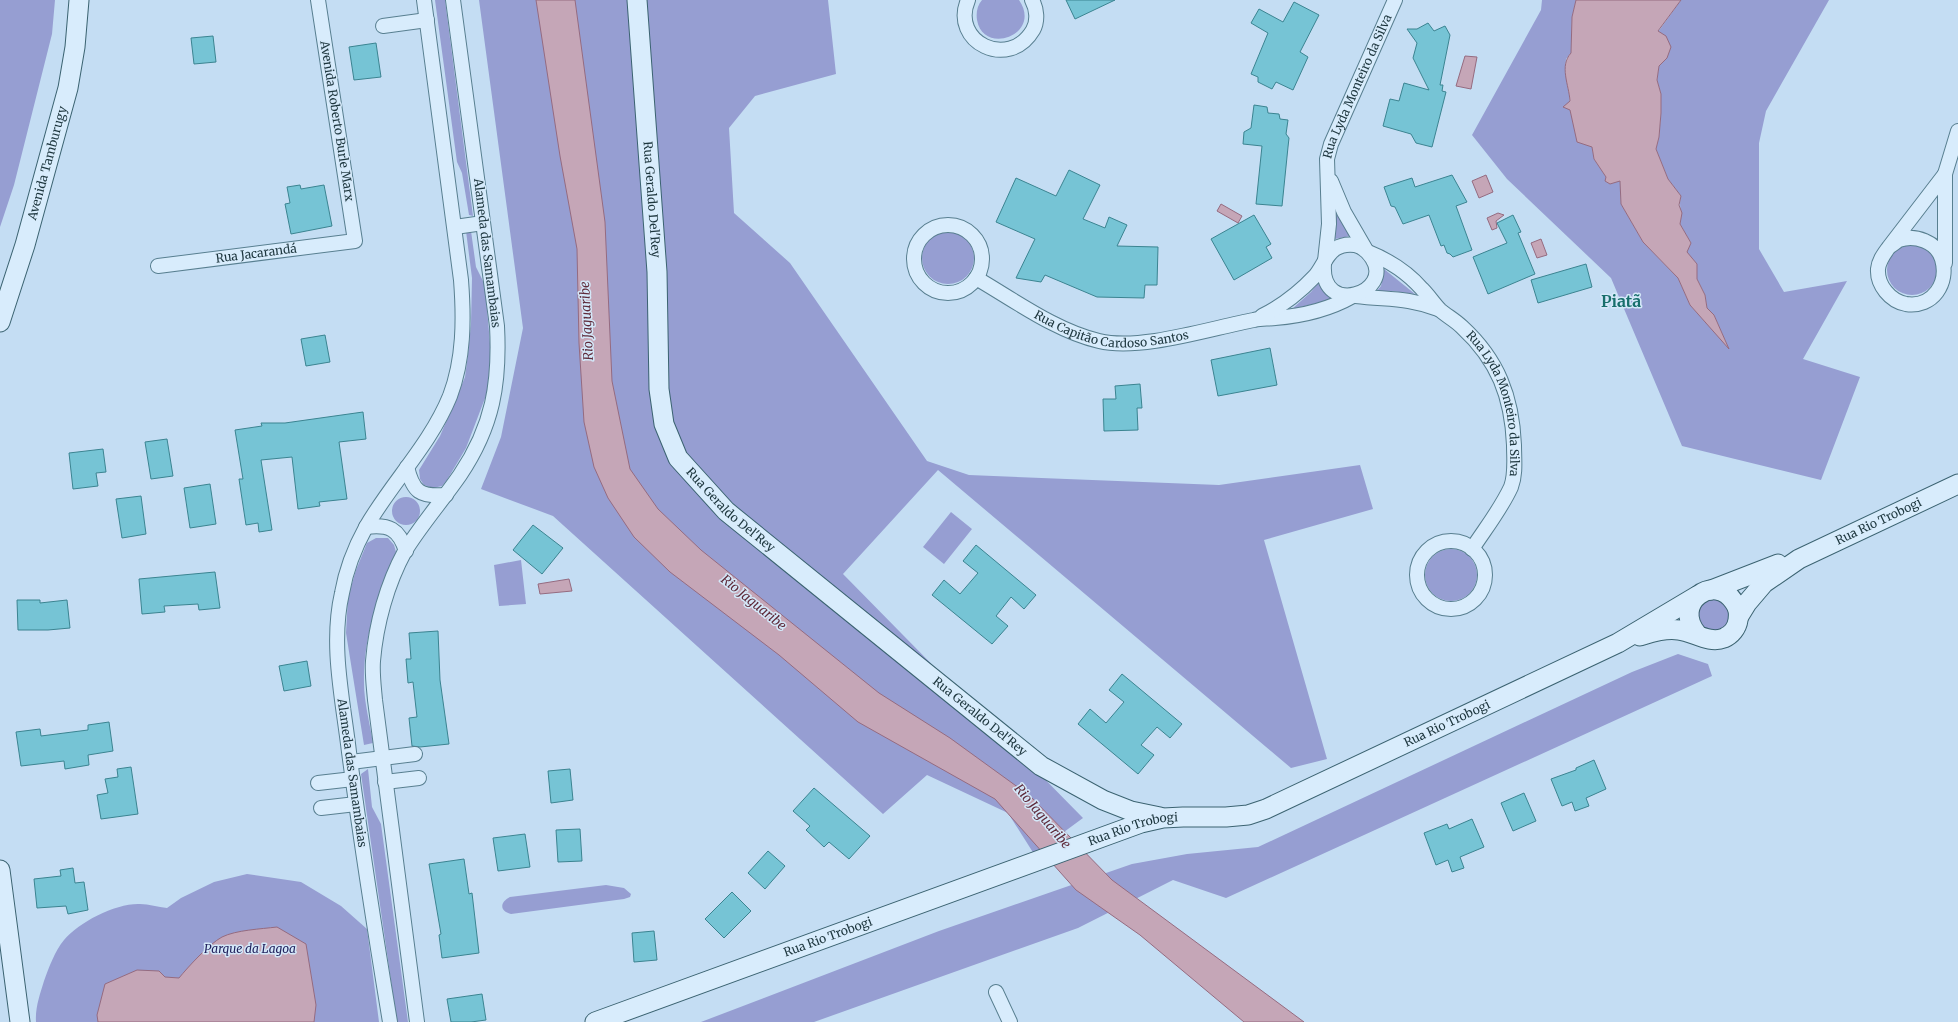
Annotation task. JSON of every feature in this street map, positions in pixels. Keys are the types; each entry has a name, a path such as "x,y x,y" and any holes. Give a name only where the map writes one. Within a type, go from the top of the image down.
{"main road":[{"name":"Avenida Tamburugy","path":"0,322 29,230 68,88 75,48 79,0"},
{"name":"Rua Geraldo Del'Rey","path":"637,0 657,272 660,389 664,424 678,458 726,511 1041,766 1103,800 1131,811 1163,818"},
{"name":"Rua Rio Trobogi","path":"1739,616 1754,593 1764,583 1799,559 1958,484"},
{"name":"Rua Rio Trobogi","path":"595,1022 1096,838 1141,823 1163,818 1226,817 1248,815 1266,809 1618,643 1704,593 1777,564 1799,559"},
{"path":"1722,591 1731,597 1737,606 1739,616 1735,629 1723,639 1714,640 1705,639 1697,634 1692,628 1688,619 1692,603 1704,593 1722,591"},
{"name":"Rua Rio Trobogi","path":"1618,643 1668,629 1697,634"},
{"path":"0,870 20,1022"}],"street":[{"name":"Avenida Roberto Burle Marx","path":"318,0 355,241"},
{"name":"Alameda das Samambaias","path":"390,1022 356,804 337,653 337,624 341,593 349,566 366,527 407,467 426,443 438,420 450,395 458,368 462,341 463,310 455,227 424,0"},
{"name":"Alameda das Samambaias","path":"417,1022 375,700 373,662 377,632 383,608 394,577 406,551 446,495 477,446 485,427 497,380 497,326 453,0"},
{"path":"968,0 964,7 966,25 971,35 978,43 988,48 999,50 1011,49 1021,44 1029,37 1034,27 1036,16 1032,0"},
{"name":"Rua Lyda Monteiro da Silva","path":"1325,263 1329,224 1327,159 1331,144 1395,0"},
{"path":"383,26 427,20"},
{"path":"1945,174 1889,247 1882,257 1878,269 1880,281 1885,292 1895,300 1906,304 1918,304 1930,299 1939,290 1944,280 1945,174 1958,131"},
{"name":"Rua Lyda Monteiro da Silva","path":"1328,175 1344,212 1367,251 1389,261 1422,288 1440,310 1461,326 1489,359 1501,380 1509,402 1513,427 1514,468 1511,485 1506,497 1472,549"},
{"path":"455,227 483,223"},
{"path":"954,225 974,236 980,246 982,257 976,278 968,286 958,291 947,293 926,285 919,276 915,266 914,255 917,244 923,235 938,227 954,225"},
{"path":"1889,247 1899,240 1911,238 1923,240 1934,246 1941,256 1945,267"},
{"name":"Rua Jacarandá","path":"158,266 355,241"},
{"path":"1343,245 1359,246 1367,251 1373,259 1376,268 1375,278 1371,286 1364,292 1354,296 1345,296 1330,288 1324,272 1325,263 1329,254 1343,245"},
{"name":"Rua Capitão Cardoso Santos","path":"1256,319 1288,301 1315,276 1325,263"},
{"name":"Rua Capitão Cardoso Santos","path":"976,278 1055,324 1077,334 1100,341 1128,344 1152,341 1256,319 1276,318 1329,308 1354,296"},
{"name":"Rua Lyda Monteiro da Silva","path":"1354,296 1409,300 1440,310"},
{"path":"407,467 413,487 418,491 425,495 446,495"},
{"path":"366,527 377,526 388,528 397,533 406,551"},
{"path":"1447,541 1460,543 1472,549 1481,559 1485,572 1484,585 1477,597 1467,605 1454,609 1441,608 1429,602 1420,592 1416,579 1418,566 1424,554 1434,545 1447,541"},
{"path":"351,762 415,754"},
{"path":"386,782 419,778"},
{"path":"318,783 353,780"},
{"path":"321,808 356,804"},
{"path":"996,992 1010,1022"}],"green space":[{"path":"0,0 55,0 52,34 14,185 0,227"},
{"path":"435,0 445,0 473,216 469,215 462,173 457,162"},
{"path":"479,0 828,0 836,74 755,96 729,128 734,213 790,263 927,461 969,475 1219,485 1360,465 1373,509 1264,540 1327,759 1291,768 938,470 843,574 1083,818 1034,854 1008,813 927,775 883,814 553,516 481,489 501,437 523,328"},
{"path":"982,0 1019,0 1024,12 1023,23 1018,31 1009,37 999,39 989,37 982,31 977,20 977,15 978,7"},
{"path":"1542,0 1576,0 1572,17 1571,53 1566,59 1565,72 1569,89 1570,110 1574,125 1592,147 1594,159 1606,177 1620,180 1621,204 1643,242 1678,278 1690,305 1728,347 1714,315 1707,308 1705,295 1697,279 1697,264 1686,252 1691,243 1680,224 1681,196 1668,179 1656,149 1659,137 1661,113 1661,94 1657,80 1659,66 1667,58 1658,32 1681,0 1829,0 1766,111 1759,143 1759,249 1784,292 1847,281 1803,359 1860,377 1821,480 1682,446 1611,278 1507,179 1472,135 1541,10"},
{"path":"1335,209 1350,236 1335,239"},
{"path":"466,231 471,231 476,267 485,285 492,367 487,393 466,448 447,480 442,486 433,488 424,485 420,479 419,470 440,436 458,394 465,377 468,354 471,324 472,278"},
{"path":"943,232 953,232 967,239 974,253 974,263 967,277 953,284 943,284 933,280 926,273 922,263 922,253 926,243 933,236"},
{"path":"1912,245 1922,247 1930,252 1935,260 1937,270 1935,280 1930,288 1922,293 1912,295 1902,293 1894,288 1889,280 1887,270 1889,260 1894,252 1902,247"},
{"path":"1384,269 1415,294 1392,291 1376,292 1381,286"},
{"path":"1320,281 1322,289 1335,299 1292,309 1311,292"},
{"path":"406,497 412,498 416,501 419,505 419,517 416,521 412,524 406,525 400,524 396,521 393,517 392,511 393,505 396,501 400,498"},
{"path":"951,512 972,529 944,564 923,547"},
{"path":"376,538 388,538 394,545 396,552 373,616 366,649 364,690 373,743 364,745 346,633 348,597 356,570 367,543"},
{"path":"1446,549 1456,549 1470,556 1477,570 1477,580 1470,594 1456,601 1446,601 1436,597 1429,590 1425,580 1425,570 1429,560 1436,553"},
{"path":"521,560 526,604 499,606 494,565"},
{"path":"1711,597 1728,605 1730,615 1727,626 1714,634 1698,626 1696,608"},
{"path":"1678,654 1708,664 1712,676 1226,898 1173,880 1078,928 814,1022 701,1022 939,931 1132,864 1187,854 1258,847 1632,672"},
{"path":"368,769 372,807 381,824 408,1022 397,1022 361,774"},
{"name":"Parque da Lagoa","path":"247,874 301,882 341,906 367,929 379,1022 36,1022 39,996 52,959 64,940 88,920 109,910 130,905 147,904 167,908 181,898 214,882"},
{"path":"606,885 624,888 631,894 630,897 511,914 504,911 502,906 504,901 510,897"}],"water":[{"name":"Rio Jaguaribe","path":"536,0 575,0 605,222 612,381 630,469 658,509 701,550 879,693 950,738 1030,796 1112,880 1304,1022 1244,1022 1140,935 1076,890 995,799 858,722 779,655 670,572 634,537 608,498 594,467 584,422 579,343 577,249 560,156"},
{"path":"1576,0 1681,0 1658,31 1666,36 1671,47 1667,58 1659,66 1657,80 1661,94 1661,113 1659,137 1656,149 1668,179 1681,196 1679,205 1682,213 1680,224 1691,243 1687,252 1697,264 1697,279 1705,295 1707,308 1714,315 1729,349 1690,305 1678,278 1643,242 1621,204 1620,181 1610,184 1605,181 1606,177 1594,159 1592,147 1577,142 1570,110 1563,107 1570,101 1565,70 1567,58 1571,53 1572,17"},
{"path":"1465,56 1477,57 1471,89 1456,86"},
{"path":"1486,175 1493,192 1479,198 1472,181"},
{"path":"1221,204 1242,216 1238,223 1217,211"},
{"path":"1498,213 1504,215 1496,221 1497,228 1492,230 1487,218"},
{"path":"1541,239 1547,255 1537,258 1531,243"},
{"path":"569,579 572,591 540,594 538,584"},
{"path":"277,927 306,944 316,1005 314,1022 98,1022 97,1015 105,984 137,970 159,971 165,977 179,978 205,950 222,937 241,931"}],"building":[{"path":"1066,0 1115,0 1075,19"},
{"path":"1294,2 1319,15 1300,52 1308,57 1293,90 1276,82 1272,89 1258,82 1258,77 1251,74 1268,33 1251,23 1259,9 1283,22"},
{"path":"1428,23 1434,31 1445,26 1450,35 1440,85 1443,85 1442,91 1446,92 1432,147 1416,143 1411,134 1383,126 1390,99 1399,101 1404,83 1429,90 1413,58 1417,43 1407,29 1417,29"},
{"path":"213,36 216,62 194,64 191,38"},
{"path":"376,43 381,77 354,80 349,47"},
{"path":"1254,105 1267,107 1268,113 1279,114 1280,119 1288,120 1286,134 1289,138 1282,206 1256,204 1262,146 1243,144 1244,132 1251,128"},
{"path":"1069,170 1100,185 1083,219 1105,228 1109,217 1127,225 1117,246 1158,247 1157,285 1145,285 1144,298 1097,297 1045,275 1041,282 1016,278 1035,239 996,222 1016,178 1056,196"},
{"path":"1452,175 1467,202 1456,206 1472,250 1453,257 1447,253 1444,245 1441,246 1429,215 1403,224 1395,207 1391,206 1384,187 1412,178 1415,187"},
{"path":"300,185 301,189 324,185 332,226 291,234 285,204 290,203 287,187"},
{"path":"1254,215 1271,244 1266,247 1272,258 1234,280 1211,239"},
{"path":"1513,215 1521,232 1518,233 1535,274 1488,294 1473,257 1507,243 1497,223"},
{"path":"1586,264 1592,287 1538,303 1531,280"},
{"path":"325,335 330,362 306,366 301,339"},
{"path":"1270,348 1277,385 1218,396 1211,360"},
{"path":"1140,384 1142,408 1137,408 1138,430 1104,431 1103,399 1116,399 1115,386"},
{"path":"363,412 366,439 339,442 347,499 319,502 320,506 298,509 292,457 261,460 272,530 259,532 258,523 246,525 239,479 243,479 235,430 262,426 261,423 285,423"},
{"path":"167,439 173,476 151,479 145,442"},
{"path":"103,449 106,472 96,473 98,486 73,489 69,453"},
{"path":"210,484 216,524 190,528 184,488"},
{"path":"141,496 146,534 122,538 116,499"},
{"path":"533,525 563,548 542,574 513,550"},
{"path":"976,545 1036,595 1024,609 1011,597 996,616 1008,626 992,644 932,595 944,580 960,594 978,573 963,561"},
{"path":"215,572 220,608 199,610 198,604 164,606 165,612 142,614 139,579"},
{"path":"17,600 40,600 40,603 67,600 70,628 18,630"},
{"path":"438,631 440,680 449,744 420,747 412,746 409,718 417,717 413,682 408,683 406,659 411,659 409,633"},
{"path":"307,661 311,686 284,691 279,666"},
{"path":"1122,674 1182,724 1170,738 1157,727 1141,745 1154,755 1138,774 1078,724 1090,709 1106,723 1124,702 1109,690"},
{"path":"109,722 113,751 88,755 89,765 65,769 64,761 21,766 16,732 40,729 41,736 88,730 88,725"},
{"path":"1594,760 1606,789 1586,798 1589,806 1575,811 1572,802 1562,806 1551,779 1576,770 1576,768"},
{"path":"131,767 138,814 101,819 97,795 108,793 105,779 118,777 117,769"},
{"path":"570,769 573,800 551,803 548,771"},
{"path":"814,788 870,836 849,859 829,842 824,847 806,830 810,826 793,811"},
{"path":"1524,793 1536,821 1513,831 1501,803"},
{"path":"1472,819 1484,847 1460,857 1464,868 1452,872 1448,860 1436,865 1424,833 1447,824 1449,829"},
{"path":"580,829 582,861 558,862 556,830"},
{"path":"525,834 530,867 498,871 493,838"},
{"path":"768,851 785,866 765,889 748,873"},
{"path":"464,859 469,894 472,893 479,953 442,958 439,935 441,934 429,864"},
{"path":"73,868 75,883 84,882 88,910 68,914 66,906 37,908 34,879 61,876 60,870"},
{"path":"732,892 751,911 724,938 705,919"},
{"path":"654,931 657,960 634,962 632,933"},
{"path":"482,994 486,1020 451,1022 447,999"}],"district":[{"name":"Piatã","path":"1621,301"}]}
